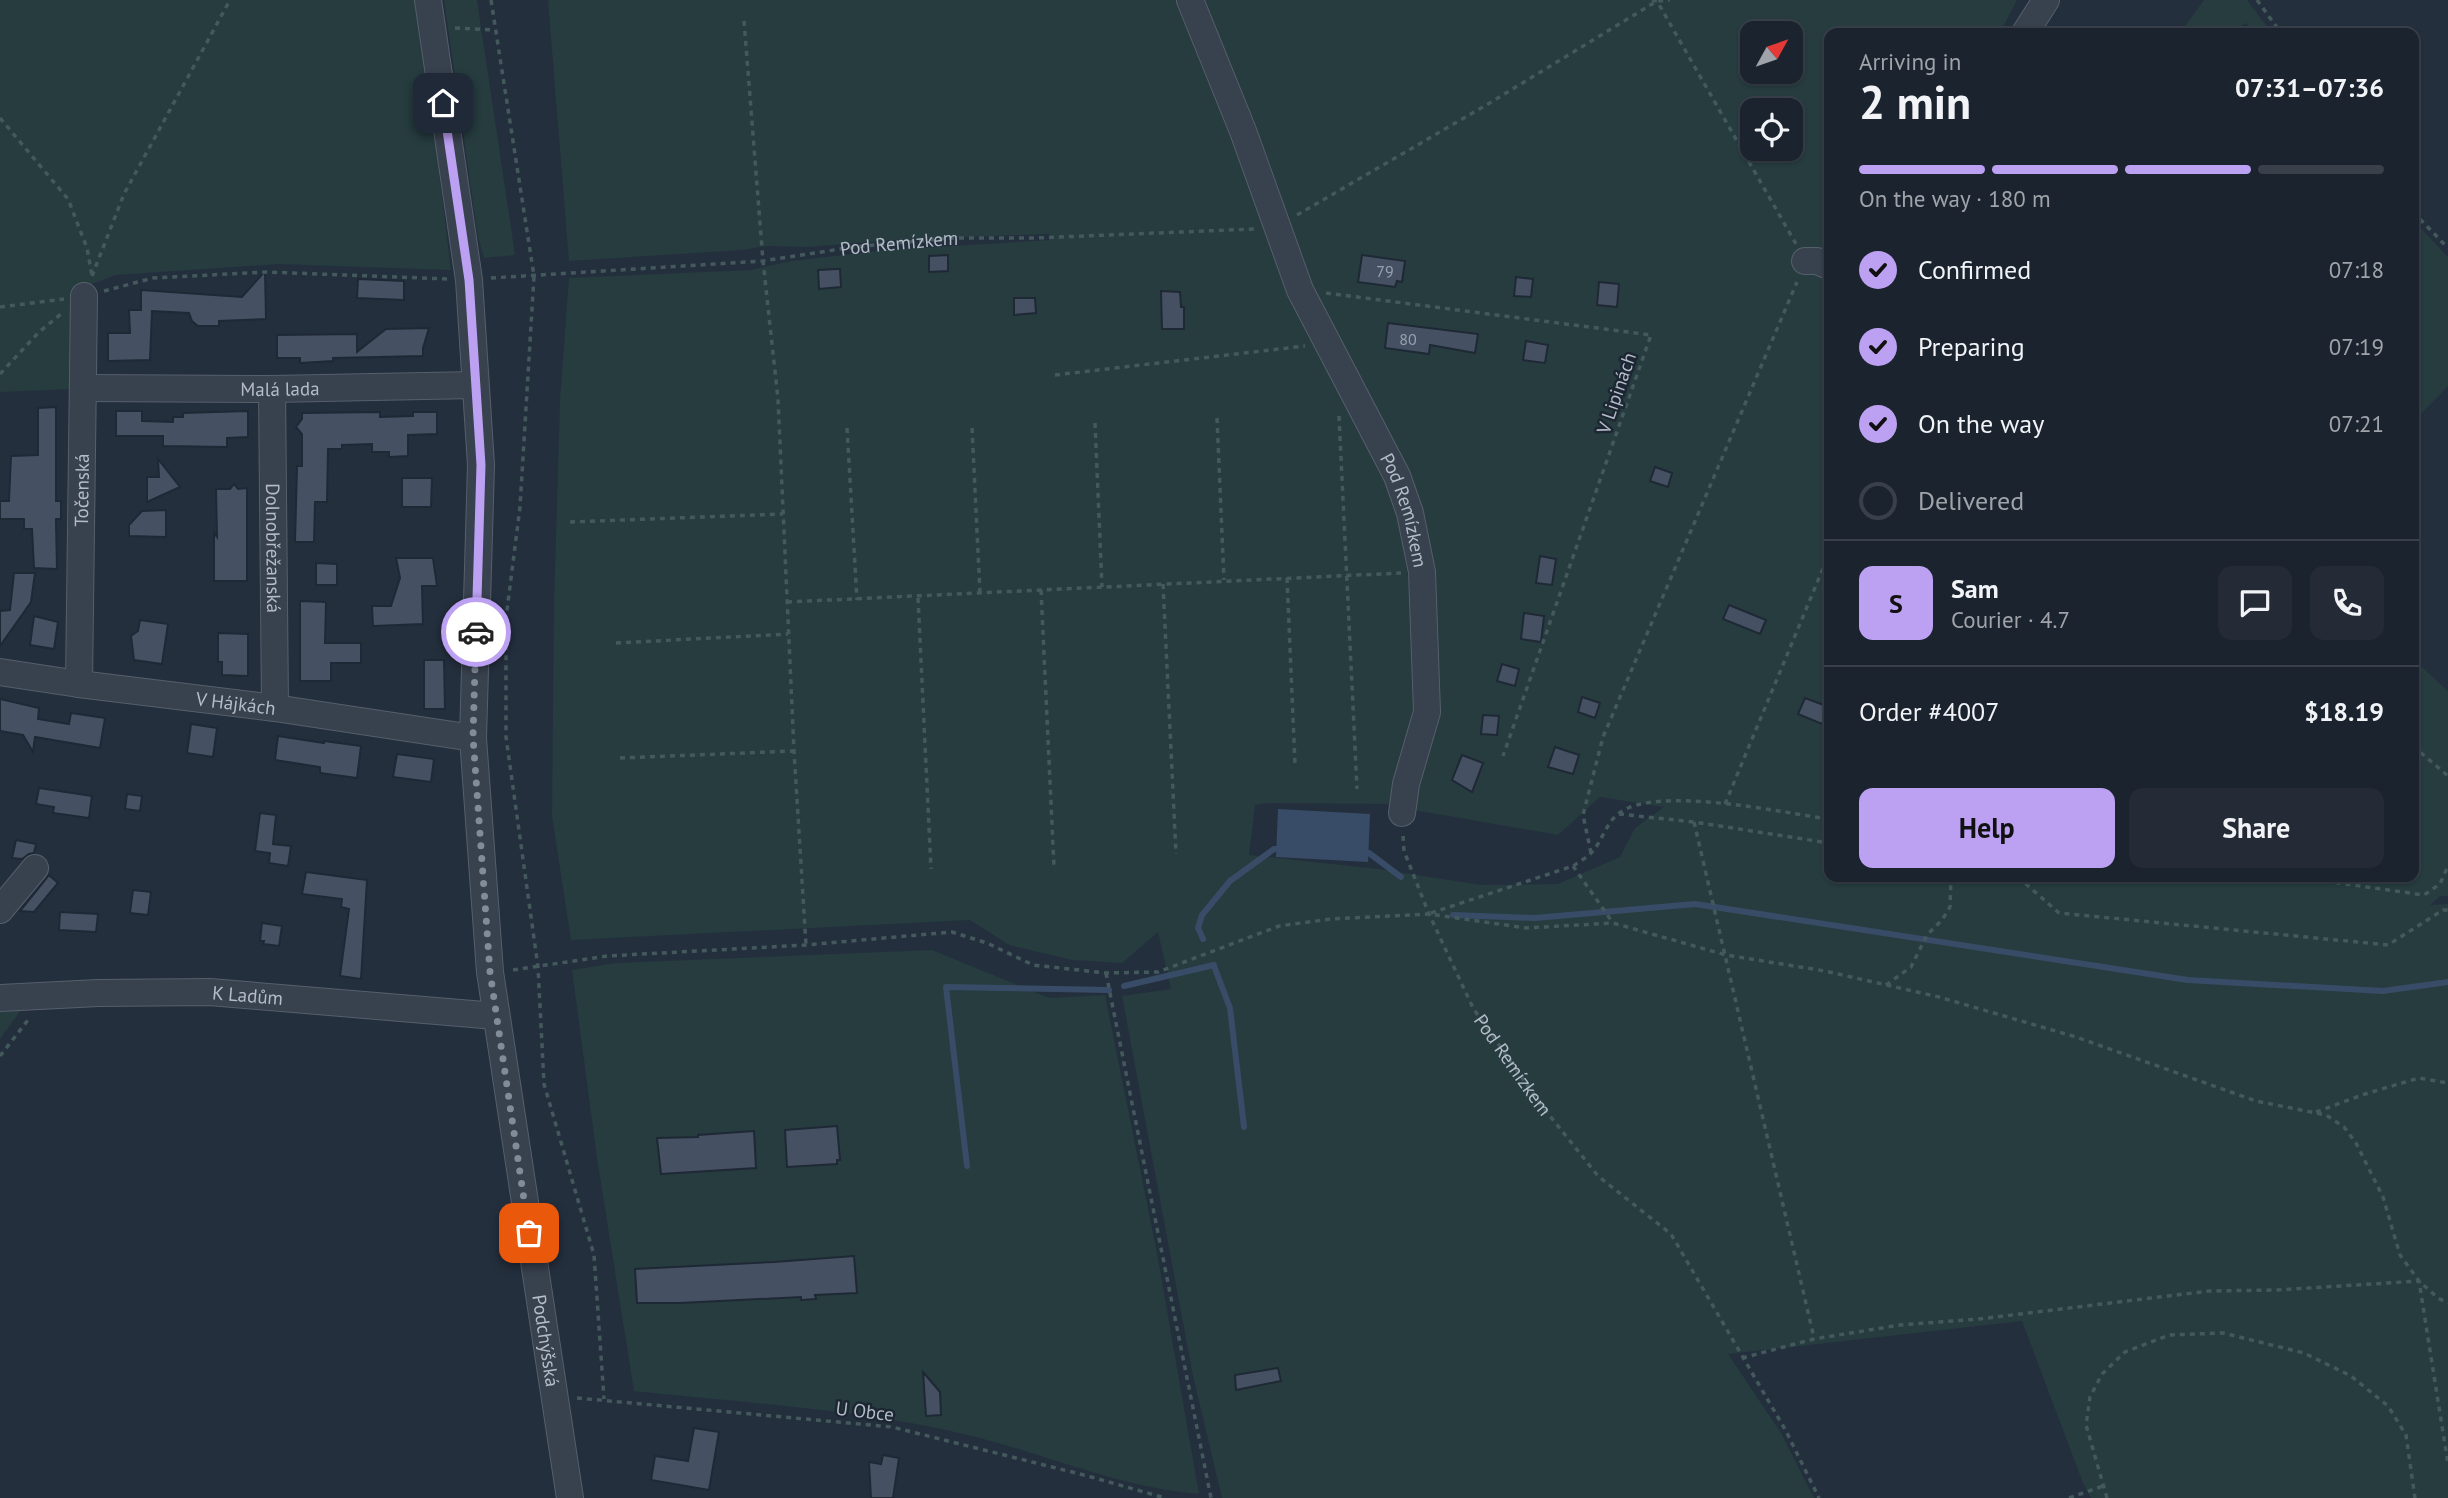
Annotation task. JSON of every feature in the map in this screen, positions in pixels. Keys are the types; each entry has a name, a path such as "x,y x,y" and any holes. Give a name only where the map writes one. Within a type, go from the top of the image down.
{"street":[{"name":"Podchýšská","path":"428,0 469,280 481,465 473,737 489,959 570,1498"},
{"path":"1190,0 1278,227"},
{"path":"2028,28 2046,0"},
{"name":"Pod Remízkem","path":"1278,227 1300,289 1397,475 1410,513 1422,572 1427,712 1406,784 1402,813"},
{"name":"Točenská","path":"79,684 88,286"},
{"name":"Malá lada","path":"84,388 272,390 475,385"},
{"name":"Dolnobřežanská","path":"272,390 275,708"},
{"name":"V Hájkách","path":"0,672 473,737"},
{"path":"0,910 35,868"},
{"name":"K Ladům","path":"0,998 98,993 210,992 496,1016"}],"path":[{"path":"0,374 39,332 88,286 124,194 230,0"},
{"path":"491,0 534,275 520,507 506,618 506,737 538,967 544,1084 594,1255 604,1399"},
{"path":"1278,227 1488,104 1655,1 1670,0"},
{"path":"2257,0 2277,28"},
{"path":"1591,853 1583,815 1603,737 1817,263 1655,1"},
{"path":"744,21 763,261 778,399 806,945"},
{"path":"432,27 495,30"},
{"path":"0,118 68,199 87,248 88,286"},
{"path":"2419,218 2448,248"},
{"name":"Pod Remízkem","path":"0,307 88,286 153,278 267,272 469,280 763,261 852,247 950,238 1035,238 1278,227"},
{"name":"V Lipinách","path":"1300,289 1651,335 1503,755"},
{"path":"1055,375 1328,343"},
{"path":"1338,407 1357,789"},
{"path":"1217,418 1224,580"},
{"path":"1095,423 1102,587"},
{"path":"847,428 856,600"},
{"path":"972,428 979,593"},
{"path":"570,522 783,514"},
{"path":"1725,804 1824,566"},
{"path":"788,603 1422,572"},
{"path":"1287,578 1295,764"},
{"path":"1163,584 1176,854"},
{"path":"1041,590 1054,867"},
{"path":"918,597 931,869"},
{"path":"616,643 788,634"},
{"path":"620,758 794,751"},
{"path":"2419,751 2448,776"},
{"path":"1429,914 1573,866 1591,853 1617,814 1652,800 1725,804 1824,818"},
{"name":"Pod Remízkem","path":"1402,813 1404,851 1429,914 1473,1008 1542,1106 1598,1176 1671,1234 1786,1431 1819,1498"},
{"path":"1617,814 1694,822 1824,842"},
{"path":"1694,822 1814,1339"},
{"path":"1573,866 1613,923"},
{"path":"2331,882 2424,895 2440,884 2448,866"},
{"path":"1886,985 1911,967 1927,935 1950,908 1951,882"},
{"path":"2024,882 2059,914 2388,945 2448,909"},
{"path":"538,967 607,956 806,945 952,932 987,943 1033,965 1106,973 1158,972 1279,926 1331,919 1429,914 1526,928 1613,923 1726,956 1825,971 1939,998 2076,1037 2256,1101 2326,1115 2344,1126 2356,1143 2384,1197 2400,1255 2419,1281 2448,1303"},
{"path":"1106,973 1211,1498"},
{"path":"0,1056 47,996"},
{"path":"2314,1113 2419,1078 2448,1083"},
{"path":"1742,1359 1814,1339 1900,1325 1979,1319 2209,1291 2277,1290 2419,1281"},
{"path":"2419,1281 2448,1464"},
{"path":"2108,1498 2086,1425 2090,1397 2102,1374 2125,1352 2169,1335 2223,1333 2305,1353 2351,1376 2388,1406 2406,1435 2414,1498"},
{"name":"U Obce","path":"554,1396 892,1427 1165,1498"},
{"path":"2069,1498 2103,1486"}],"green space":[{"path":"0,0 418,0 451,270 278,264 116,275 76,290 73,389 0,392"},
{"path":"444,0 477,0 515,255 484,258 478,237"},
{"path":"548,0 2017,0 2003,28 1824,28 1824,882 2419,882 2419,664 2448,691 2448,896 2440,896 2430,905 2448,904 2448,1498 2091,1498 2022,1321 1728,1354 1781,1433 1814,1498 1222,1498 1193,1376 1122,996 1171,989 1158,932 1122,963 1072,960 1009,945 970,920 571,940 552,816 560,400 569,278 750,270 791,261 887,250 1050,240 1049,234 907,239 808,247 767,246 742,250 569,261","holes":["1395,498 1432,575 1431,742 1414,810 1558,835 1600,797 1664,807 1635,828 1620,857 1558,884 1481,885 1378,869 1249,855 1255,805 1396,804 1414,713 1413,608"]},
{"path":"2204,0 2247,0 2268,28 2250,28 2246,23 2238,28 2184,28"},
{"path":"2419,226 2448,257 2448,386 2419,416"},
{"path":"932,950 1049,998 1105,995 1157,1253 1199,1494 1141,1485 972,1436 889,1419 634,1391 597,1158 572,970 616,963"},
{"path":"0,1006 24,1006 0,1039"}],"water":[{"path":"1278,809 1370,814 1368,862 1276,857"}],"building":[{"path":"948,255 948,271 929,272 929,256"},
{"path":"1362,255 1405,261 1402,282 1397,281 1395,287 1358,282"},
{"path":"840,269 841,287 819,289 818,270"},
{"path":"265,271 266,319 219,321 219,326 198,326 189,313 152,311 150,360 108,361 108,333 130,333 129,310 141,310 141,290 242,297"},
{"path":"1516,277 1533,279 1531,297 1514,296"},
{"path":"358,279 404,281 404,300 357,298"},
{"path":"1599,282 1619,284 1617,307 1597,305"},
{"path":"1161,291 1180,292 1181,307 1184,307 1184,329 1162,329"},
{"path":"1014,298 1035,298 1036,313 1014,315"},
{"path":"1388,323 1478,334 1475,353 1430,345 1429,354 1385,348"},
{"path":"429,328 423,356 333,358 333,361 300,363 300,358 277,358 277,335 357,334 357,352 386,329"},
{"path":"1526,341 1548,345 1545,363 1523,360"},
{"path":"56,407 56,501 61,501 61,519 56,519 57,569 34,568 32,529 24,529 24,519 0,519 0,501 9,501 11,456 38,455 38,408"},
{"path":"116,411 142,411 142,421 173,422 173,417 183,417 183,413 248,411 248,437 227,438 227,447 163,446 163,436 116,436"},
{"path":"380,412 380,417 437,412 437,434 408,435 408,456 389,457 389,452 372,452 372,444 342,445 342,449 328,449 327,502 315,502 314,542 295,542 297,466 302,466 302,434 296,427 302,419 302,413"},
{"path":"158,459 180,487 147,502 147,477 159,477"},
{"path":"1655,467 1672,473 1668,487 1650,481"},
{"path":"402,478 432,478 431,507 402,507"},
{"path":"234,484 238,489 247,488 247,581 214,581 216,489 230,489"},
{"path":"166,510 166,537 129,536 129,525 142,511"},
{"path":"1540,556 1556,559 1552,585 1536,583"},
{"path":"396,558 433,558 437,586 422,586 423,624 373,626 372,606 391,606 400,578"},
{"path":"316,563 337,564 337,585 316,585"},
{"path":"14,573 35,573 31,602 0,646 0,611 10,610"},
{"path":"300,601 326,602 325,643 361,643 361,663 331,663 331,681 300,681"},
{"path":"1729,605 1766,620 1760,634 1723,619"},
{"path":"1524,613 1544,616 1541,642 1521,639"},
{"path":"34,616 58,622 54,649 30,645"},
{"path":"140,620 168,624 162,664 134,660 131,636 138,631"},
{"path":"218,633 248,634 248,676 222,675 222,662 218,662"},
{"path":"424,660 444,660 445,709 424,709"},
{"path":"1502,664 1519,669 1515,686 1497,681"},
{"path":"1582,697 1600,703 1595,718 1578,712"},
{"path":"1805,698 1824,705 1822,724 1798,714"},
{"path":"0,699 39,708 38,719 69,724 71,713 105,718 100,748 35,737 33,752 23,735 0,731"},
{"path":"1483,715 1499,716 1497,735 1481,734"},
{"path":"191,724 217,728 213,757 187,753"},
{"path":"278,736 361,746 357,778 320,773 320,767 275,760"},
{"path":"1555,747 1579,755 1573,774 1548,767"},
{"path":"397,754 434,759 431,782 393,777"},
{"path":"1462,755 1483,763 1472,792 1452,780"},
{"path":"39,788 92,796 89,818 53,813 54,807 36,804"},
{"path":"127,794 142,796 140,811 125,809"},
{"path":"260,813 276,815 273,844 291,846 288,866 269,863 270,853 255,851"},
{"path":"16,840 36,844 34,853 22,859 12,858"},
{"path":"306,872 367,880 361,979 340,976 349,909 341,907 342,899 302,894"},
{"path":"49,875 58,883 34,912 20,911"},
{"path":"133,890 151,892 148,915 130,913"},
{"path":"60,912 98,914 96,932 59,930"},
{"path":"262,923 282,926 279,946 263,944 264,941 260,941"},
{"path":"837,1126 840,1160 837,1160 837,1164 787,1167 785,1130"},
{"path":"754,1131 756,1168 661,1174 657,1138"},
{"path":"854,1256 857,1293 815,1295 816,1299 801,1300 801,1297 637,1303 635,1269"},
{"path":"1278,1368 1281,1381 1236,1390 1235,1375"},
{"path":"923,1372 940,1392 941,1415 926,1416"},
{"path":"694,1428 719,1432 709,1490 651,1480 655,1456 688,1461"},
{"path":"883,1455 899,1458 893,1498 871,1498 869,1462 881,1464"}],"waterway":[{"path":"1203,939 1198,928 1202,915 1230,881 1274,849 1284,849"},
{"path":"1361,853 1369,853 1401,877"},
{"path":"1453,915 1535,918 1695,904 2188,980 2383,991 2448,982"},
{"path":"1124,986 1214,965"},
{"path":"1214,966 1230,1008 1244,1127"},
{"path":"967,1166 946,987 1109,990"}],"way so far":[{"path":"476,632 473,737 490,972 529,1233"}],"route":[{"path":"443,103 469,280 481,465 476,632"}]}
